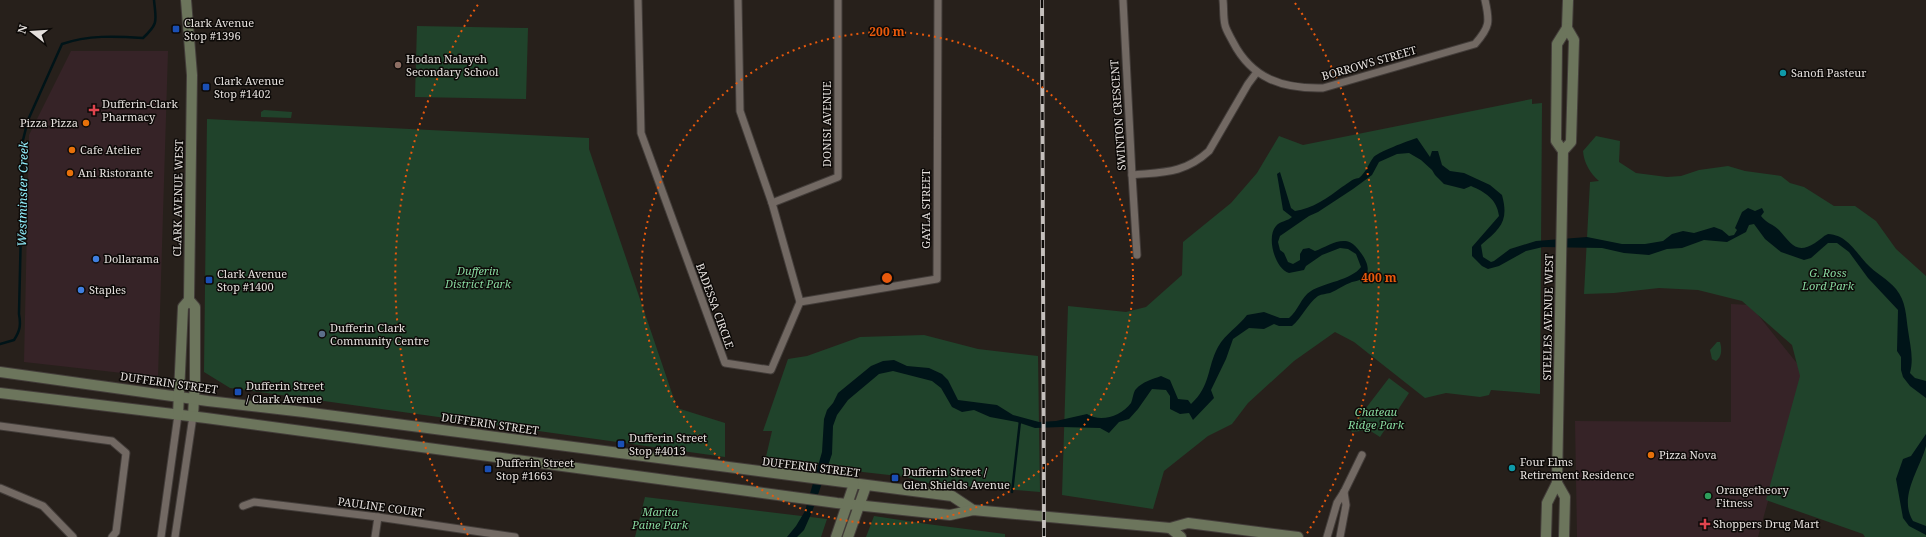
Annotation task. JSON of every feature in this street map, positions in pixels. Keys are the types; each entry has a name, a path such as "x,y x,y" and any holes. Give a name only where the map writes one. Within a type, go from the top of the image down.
{"main road":[{"name":"CLARK AVENUE WEST","path":"186,0 192,75 189,300 195,307 193,416"},
{"name":"STEELES AVENUE WEST","path":"1546,537 1547,503 1557,483 1563,151 1556,141 1557,44 1566,28 1568,0"},
{"name":"STEELES AVENUE WEST","path":"1563,151 1571,142 1574,40 1566,28"},
{"path":"1556,92 1572,93"},
{"name":"CLARK AVENUE WEST","path":"178,415 183,306 189,300"},
{"name":"DUFFERIN STREET","path":"0,372 780,475 952,496 973,510"},
{"name":"DUFFERIN STREET","path":"0,393 193,416 847,504 950,515 973,510 1170,528 1188,523 1298,537"},
{"name":"STEELES AVENUE WEST","path":"1557,483 1565,496 1564,537"},
{"path":"836,537 854,484"},
{"path":"848,537 866,486"},
{"path":"1170,528 1181,537"}],"street":[{"name":"BADESSA CIRCLE","path":"638,0 641,133 724,363 771,370 800,302"},
{"path":"738,0 740,111 772,204 800,302"},
{"name":"DONISI AVENUE","path":"772,204 838,177 838,0"},
{"name":"GAYLA STREET","path":"800,302 937,279 938,0"},
{"name":"SWINTON CRESCENT","path":"1123,0 1132,175 1172,172 1200,160 1209,151 1248,84 1257,72"},
{"name":"BORROWS STREET","path":"1223,0 1225,26 1240,56 1257,72 1277,83 1301,88 1323,88 1475,44 1486,31 1489,15 1485,0"},
{"path":"1132,175 1137,255"},
{"name":"CLARK AVENUE WEST","path":"161,537 178,415"},
{"name":"CLARK AVENUE WEST","path":"175,537 193,416"},
{"path":"0,426 112,441 126,452 116,532 112,537"},
{"path":"1327,537 1337,503 1362,455"},
{"path":"0,488 43,506 73,537"},
{"path":"1340,537 1346,505 1344,492"},
{"name":"PAULINE COURT","path":"243,506 254,502 378,517 515,537"},
{"path":"375,537 378,517"}],"shaded area":[{"path":"71,51 168,51 158,377 24,362 29,135"},
{"path":"1417,138 1430,157 1432,151 1438,151 1442,165 1450,171 1464,173 1490,185 1502,195 1504,204 1504,218 1502,223 1494,234 1481,245 1483,257 1491,262 1510,249 1536,241 1587,237 1622,244 1645,244 1663,241 1672,234 1683,231 1694,233 1714,227 1722,230 1729,236 1734,235 1737,230 1735,228 1742,212 1748,208 1755,211 1762,208 1764,212 1761,216 1798,248 1803,248 1815,243 1828,234 1840,237 1850,244 1870,267 1889,282 1902,298 1911,346 1912,362 1910,373 1915,378 1926,381 1926,398 1910,386 1903,377 1901,370 1901,357 1897,351 1898,310 1868,278 1849,252 1837,243 1828,243 1811,258 1804,260 1781,252 1765,239 1754,224 1749,225 1746,232 1727,242 1704,240 1682,248 1667,249 1649,255 1624,253 1602,248 1543,247 1526,251 1499,266 1488,269 1482,266 1472,256 1472,247 1499,216 1496,205 1490,197 1471,186 1464,189 1444,184 1421,160 1409,153 1397,154 1379,162 1372,175 1280,236 1278,242 1280,250 1284,253 1288,262 1293,264 1300,260 1300,254 1303,249 1309,248 1315,251 1337,242 1347,241 1357,248 1363,255 1368,268 1365,276 1360,280 1349,283 1330,293 1318,296 1292,326 1279,326 1274,324 1264,329 1249,328 1233,339 1226,359 1211,390 1214,398 1193,420 1189,413 1180,414 1170,409 1170,396 1166,390 1152,389 1129,419 1119,422 1109,433 1100,428 1035,428 1017,422 990,417 974,410 962,412 952,407 941,388 932,381 893,371 879,374 848,400 837,415 833,426 832,454 812,512 804,530 797,537 787,537 805,511 822,452 824,419 827,410 833,403 838,393 871,366 883,361 894,360 907,366 929,368 942,374 948,380 958,400 997,405 1013,415 1039,422 1056,421 1087,414 1098,418 1116,415 1127,408 1131,403 1134,392 1141,384 1161,376 1170,380 1178,399 1188,400 1191,404 1202,390 1218,347 1247,315 1264,312 1280,318 1289,318 1311,291 1351,275 1361,267 1356,254 1348,249 1340,248 1322,255 1306,266 1304,270 1289,273 1280,266 1276,259 1272,245 1273,231 1278,224 1292,217 1283,210 1277,174 1280,172 1291,208 1295,211 1301,210 1320,202 1352,180 1359,178 1375,156"},
{"path":"1731,304 1750,305 1804,372 1758,537 1577,537 1575,421 1731,422"},
{"path":"1926,434 1926,446 1912,483 1908,502 1909,512 1913,521 1926,526 1926,535 1909,526 1903,518 1896,479 1903,459 1911,456"}],"green space":[{"path":"417,26 528,28 526,99 415,97"},
{"path":"1532,99 1532,104 1542,103 1540,394 1491,390 1489,395 1480,397 1446,393 1425,398 1354,342 1335,332 1294,361 1248,403 1232,424 1208,436 1164,471 1153,509 1062,495 1068,306 1126,312 1146,307 1182,275 1183,242 1231,203 1257,173 1279,136 1303,145"},
{"path":"264,110 292,112 291,118 261,117 261,112"},
{"name":"Dufferin District Park","path":"207,119 589,138 589,149 677,408 725,423 725,457 230,388 204,372"},
{"name":"G. Ross Lord Park","path":"1596,136 1620,141 1619,162 1636,173 1667,177 1681,176 1699,170 1728,166 1745,171 1781,176 1790,183 1804,187 1834,206 1855,206 1876,221 1896,249 1926,276 1926,537 1865,537 1863,534 1766,500 1800,376 1792,345 1742,301 1698,290 1659,288 1614,293 1584,294 1590,182 1599,181 1588,168 1583,151"},
{"path":"924,335 978,349 1038,356 1040,492 926,483 907,477 765,461 772,431 763,431 788,359 807,356 860,337"},
{"path":"1717,342 1720,342 1721,350 1716,361 1712,359 1710,350"},
{"name":"Chateau Ridge Park","path":"1389,378 1409,393 1380,437 1369,430 1352,432 1350,429"},
{"name":"Marita Paine Park","path":"645,497 827,519 821,537 635,537"},
{"path":"874,516 1005,534 1005,537 866,537"}],"waterway":[{"name":"Westminster Creek","path":"0,344 14,340 18,334 20,325 23,140 28,120 62,44 92,38 143,38 154,25 156,17 154,0"},
{"path":"1012,492 1020,421"}],"railway":[{"path":"1042,0 1044,537"}],"place":[{"name":"Clark Avenue Stop #1396","path":"176,29"},
{"name":"Hodan Nalayeh Secondary School","path":"398,65"},
{"name":"Sanofi Pasteur","path":"1783,73"},
{"name":"Clark Avenue Stop #1402","path":"206,87"},
{"name":"Dufferin-Clark Pharmacy","path":"94,110"},
{"name":"Pizza Pizza","path":"86,123"},
{"name":"Cafe Atelier","path":"72,150"},
{"name":"Ani Ristorante","path":"70,173"},
{"name":"Dollarama","path":"96,259"},
{"name":"Clark Avenue Stop #1400","path":"209,280"},
{"name":"Staples","path":"81,290"},
{"name":"Dufferin Clark Community Centre","path":"322,334"},
{"name":"Dufferin Street / Clark Avenue","path":"238,392"},
{"name":"Dufferin Street Stop #4013","path":"621,444"},
{"name":"Pizza Nova","path":"1651,455"},
{"name":"Four Elms Retirement Residence","path":"1512,468"},
{"name":"Dufferin Street Stop #1663","path":"488,469"},
{"name":"Dufferin Street / Glen Shields Avenue","path":"895,478"},
{"name":"Orangetheory Fitness","path":"1708,496"},
{"name":"Shoppers Drug Mart","path":"1705,524"}]}
